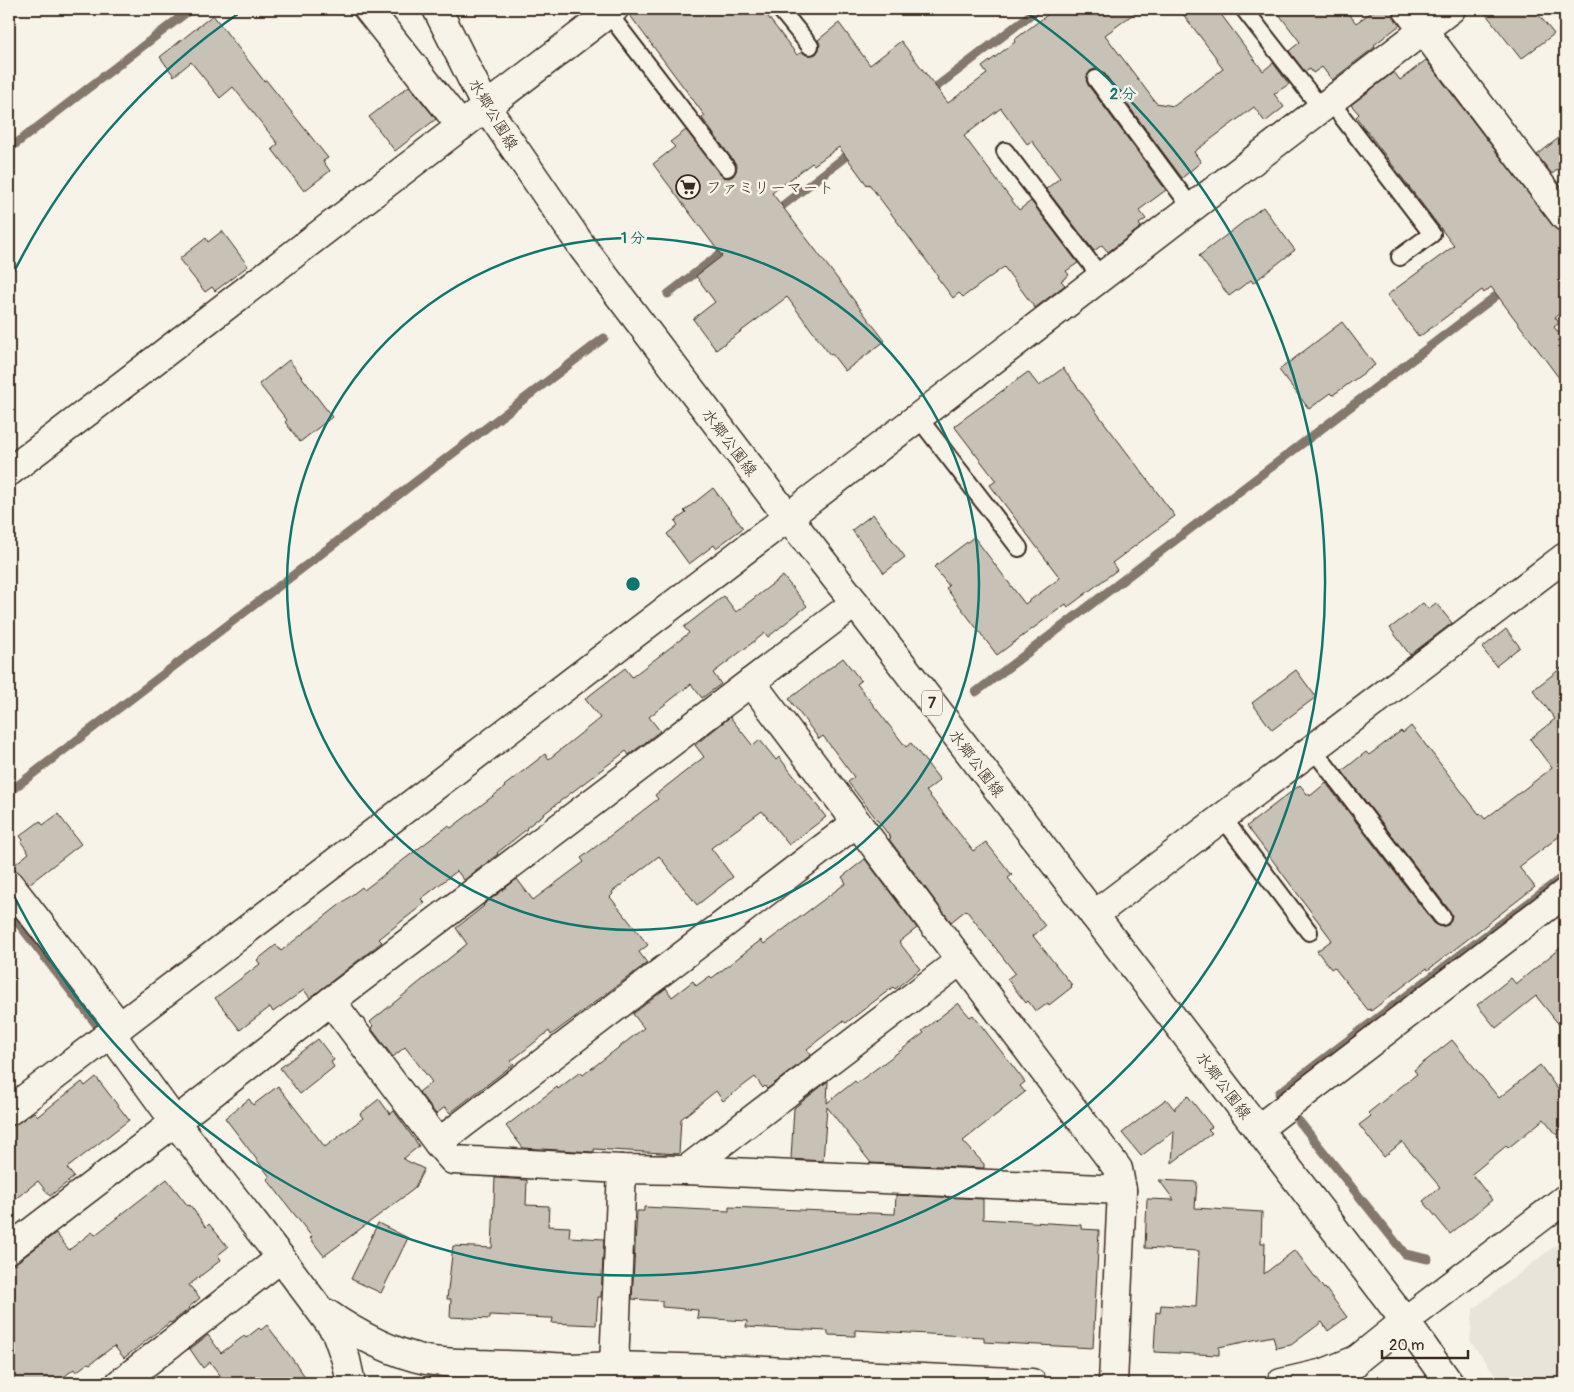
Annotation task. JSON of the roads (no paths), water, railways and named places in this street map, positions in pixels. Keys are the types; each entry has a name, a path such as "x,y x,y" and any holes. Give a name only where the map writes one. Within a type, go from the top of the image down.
{"street":[{"path":"368,9 461,126"},
{"name":"水郷公園線","path":"437,9 486,107 583,248 1405,1321 1449,1383"},
{"path":"1407,9 1565,217"},
{"path":"9,1112 1450,9"},
{"path":"9,472 611,11"},
{"path":"1094,916 1565,557"},
{"path":"9,1249 331,1001 855,603"},
{"path":"751,682 1118,1169 1122,1190 1113,1383"},
{"path":"438,1143 856,823"},
{"path":"9,884 115,1030 175,1122 336,1332 346,1360 351,1383"},
{"path":"1258,1129 1565,894"},
{"path":"686,1170 961,960"},
{"path":"331,1001 438,1143 453,1160 1122,1190"},
{"path":"614,1366 622,1169"},
{"path":"1337,1383 1359,1358 1565,1199"},
{"path":"120,1383 281,1258"},
{"path":"318,1308 370,1340 426,1360 571,1368 614,1366 744,1377 1032,1383"},
{"path":"1281,1383 1324,1373 1359,1358"},
{"path":"507,1383 571,1368"}],"lane":[{"path":"780,9 810,46"},
{"path":"1244,9 1432,234 1400,258"},
{"path":"611,11 727,168"},
{"path":"1096,79 1191,208"},
{"path":"1006,151 1101,277"},
{"path":"918,417 1019,548"},
{"path":"1313,749 1442,917"},
{"path":"1223,818 1308,932"}],"waterway":[{"path":"9,149 191,9"},
{"path":"927,94 1038,9"},
{"path":"773,213 854,150"},
{"path":"668,294 729,247"},
{"path":"976,692 1505,289"},
{"path":"9,792 604,338"},
{"path":"1279,1093 1565,875"},
{"path":"9,911 96,1024"},
{"path":"1299,1121 1405,1254 1428,1259"}],"place":[{"name":"ファミリーマート","path":"688,187"}]}
